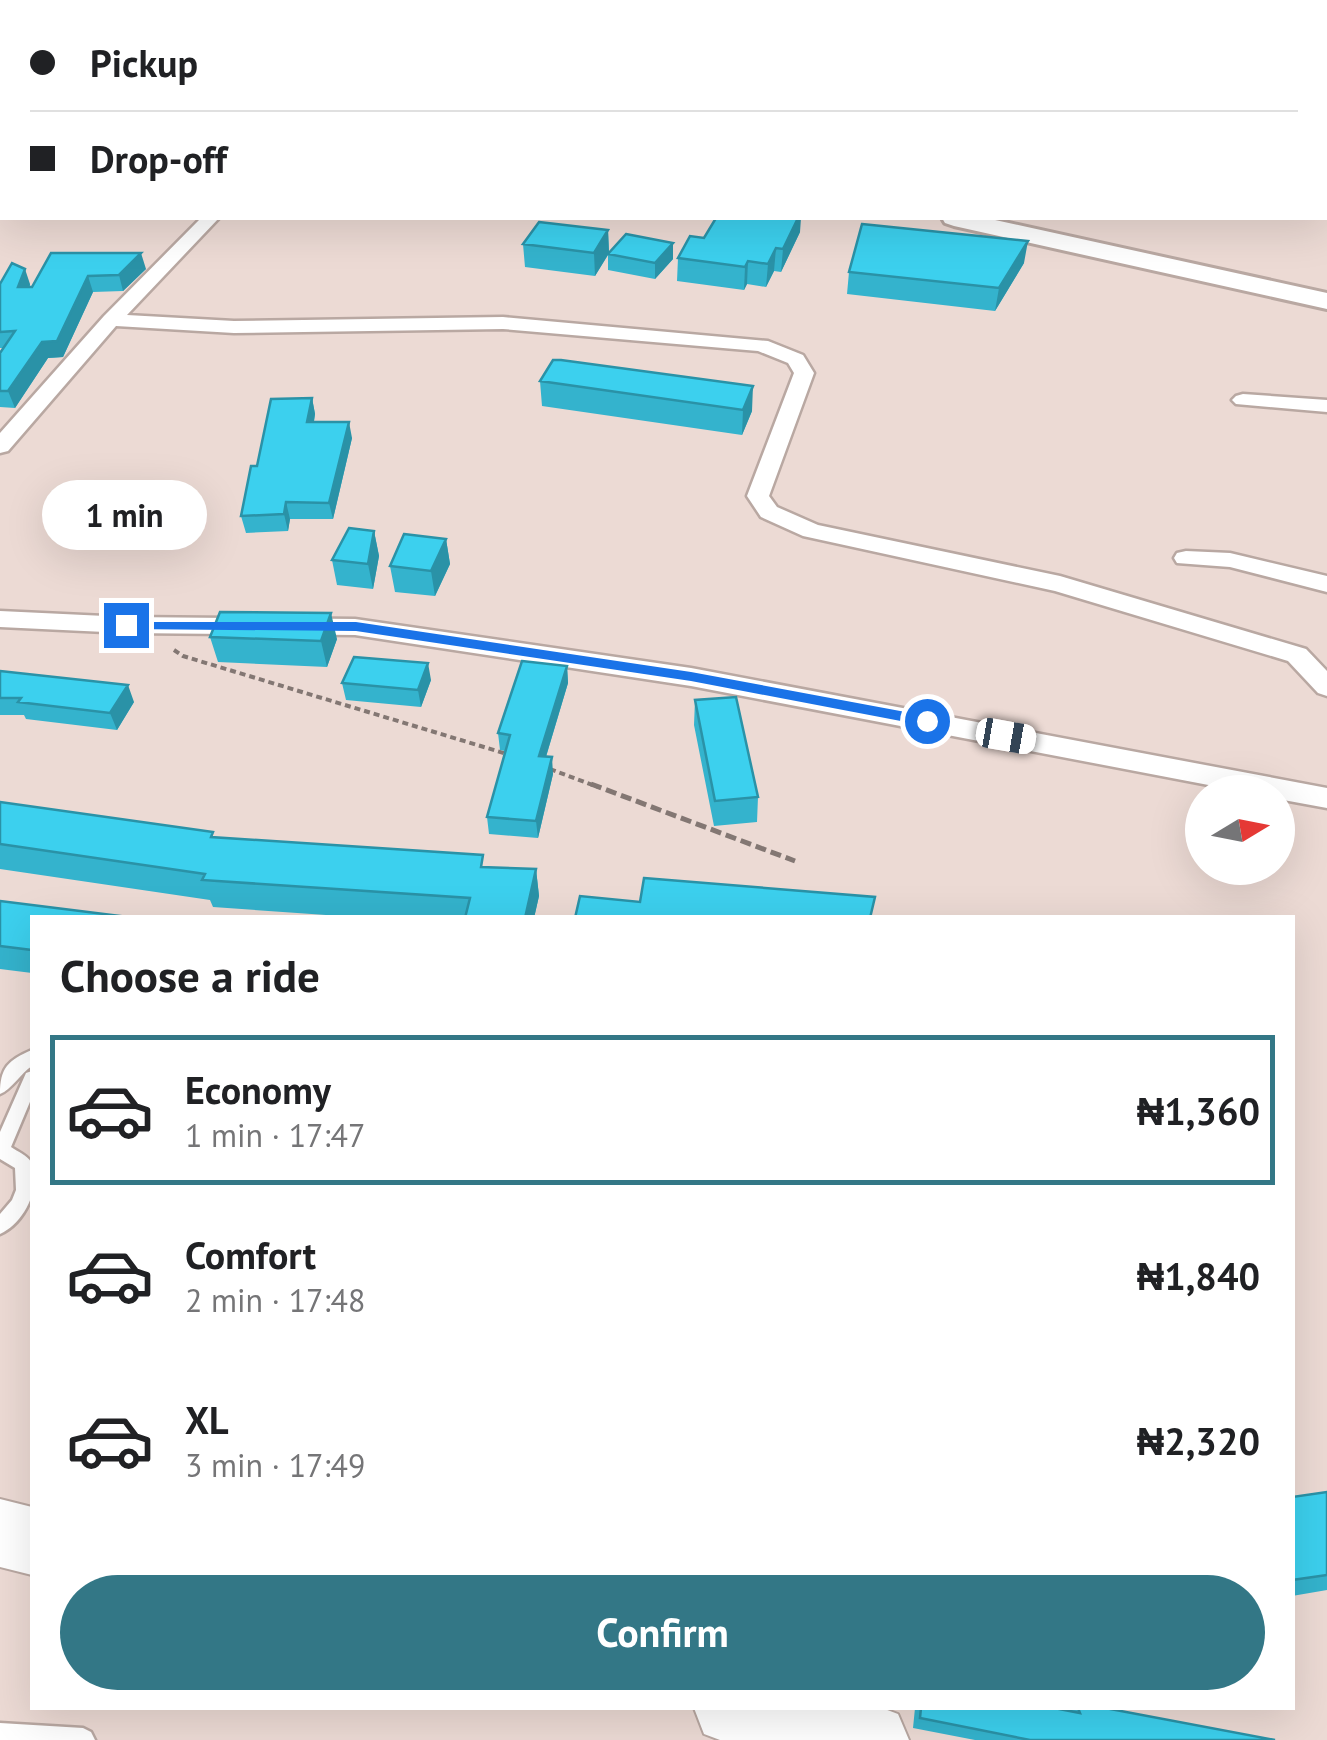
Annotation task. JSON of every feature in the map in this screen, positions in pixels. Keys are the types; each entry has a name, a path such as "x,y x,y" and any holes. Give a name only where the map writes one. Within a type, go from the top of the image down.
{"main road":[{"path":"0,1533 30,1541"},
{"path":"739,1710 872,1740"}],"street":[{"path":"0,446 111,320 208,220"},
{"path":"963,220 1327,302"},
{"path":"111,320 234,327 503,323 761,344 796,359 804,373 758,496 769,512 811,531 1060,584 1297,655 1327,688"},
{"path":"1244,400 1327,406"},
{"path":"0,420 24,422"},
{"path":"1186,558 1230,560 1327,584"},
{"path":"0,618 126,625 356,626 691,677 1327,798"}],"lane":[{"path":"0,1087 14,1069 30,1058"},
{"path":"0,1226 27,1202 22,1163 1,1150 30,1083"},
{"path":"0,1735 83,1740"}],"path":[{"path":"126,625 115,638 167,644 183,656 517,757"},
{"path":"534,763 795,861"}],"building":[{"path":"715,220 797,220 783,249 776,248 768,264 748,261 745,267 678,258 690,236 704,238"},
{"path":"539,222 608,230 594,253 523,244"},
{"path":"862,224 1028,241 999,288 849,272"},
{"path":"626,234 673,243 655,263 608,254"},
{"path":"51,253 141,253 119,275 88,276 57,341 42,342 8,391 0,391 0,353 15,331 0,332 0,284 12,263 25,269 18,287 32,287"},
{"path":"553,360 753,386 743,410 540,381"},
{"path":"312,398 307,422 349,422 329,503 286,502 284,514 241,516 251,466 257,466 271,399"},
{"path":"349,528 374,531 368,564 332,560"},
{"path":"404,534 446,539 431,571 390,566"},
{"path":"220,612 331,613 321,641 210,637"},
{"path":"354,657 428,663 418,690 342,683"},
{"path":"522,661 567,666 539,756 552,757 536,821 487,817 510,735 498,733"},
{"path":"0,671 128,685 110,713 0,698"},
{"path":"736,697 758,797 715,801 695,700"},
{"path":"0,802 213,832 211,837 483,855 481,867 536,869 526,915 466,915 470,898 202,880 205,874 0,844"},
{"path":"644,878 875,897 871,915 576,915 580,896 640,902"},
{"path":"0,901 112,915 30,915 30,950 0,946"},
{"path":"1327,1492 1327,1575 1295,1580 1295,1497"},
{"path":"921,1710 1116,1710 1275,1740 1030,1740 920,1718"}],"route":[{"path":"126,625 356,626 691,677 927,721"}]}
